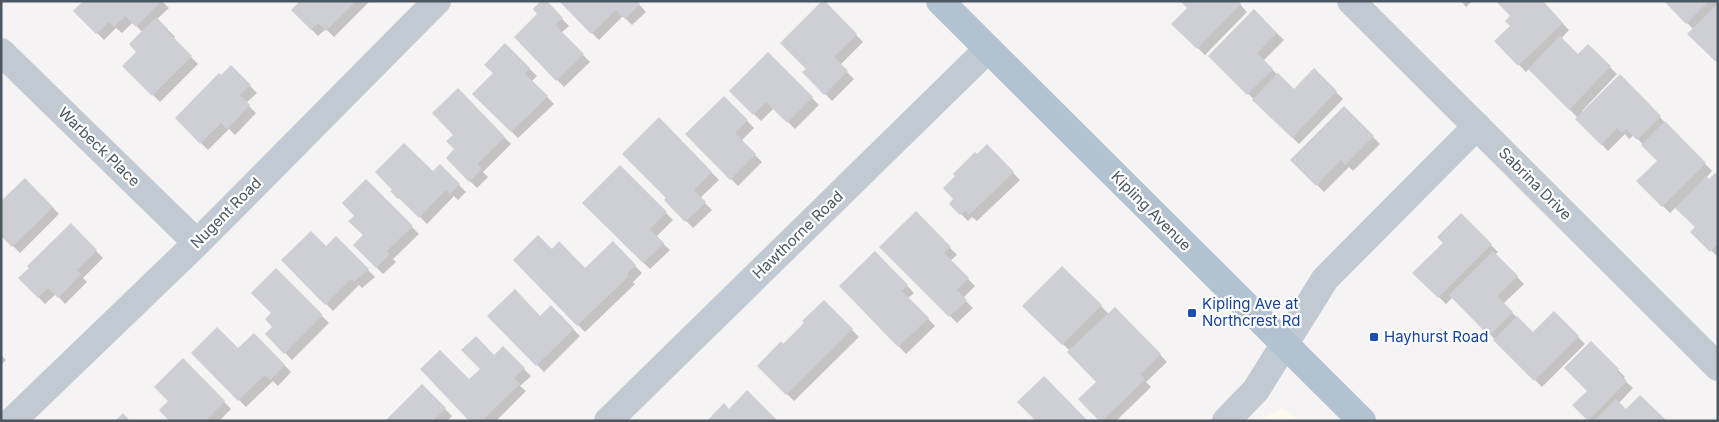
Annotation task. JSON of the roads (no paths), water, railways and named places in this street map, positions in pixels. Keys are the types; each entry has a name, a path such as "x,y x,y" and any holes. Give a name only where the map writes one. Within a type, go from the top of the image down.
{"main road":[{"name":"Kipling Avenue","path":"940,1 1362,421"}],"street":[{"name":"Nugent Road","path":"12,421 197,243 437,1"},
{"name":"Sabrina Drive","path":"1352,1 1718,366"},
{"name":"Hawthorne Road","path":"608,421 988,49"},
{"name":"Warbeck Place","path":"1,52 197,243"},
{"path":"1226,421 1256,390 1325,279 1477,126"}],"place":[{"name":"Kipling Ave at Northcrest Rd","path":"1192,313"},
{"name":"Hayhurst Road","path":"1374,337"}]}
